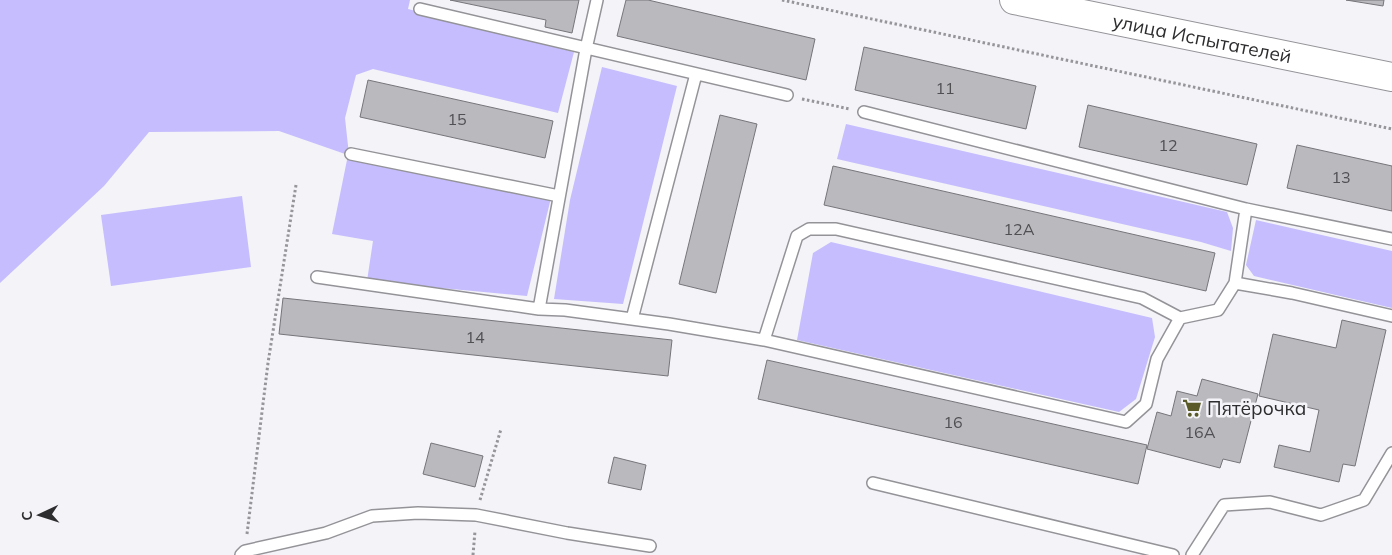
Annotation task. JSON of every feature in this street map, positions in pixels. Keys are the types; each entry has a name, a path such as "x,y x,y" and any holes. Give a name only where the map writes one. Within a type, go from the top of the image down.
{"main road":[{"name":"улица Испытателей","path":"1014,0 1096,13 1392,77"}],"lane":[{"path":"540,309 586,49 597,0"},
{"path":"420,9 787,95"},
{"path":"632,319 696,74"},
{"path":"864,112 1246,209 1392,239"},
{"path":"351,154 559,196"},
{"path":"764,340 797,236 809,229 836,229 1142,298 1180,318 1218,310 1235,283 1246,209"},
{"path":"317,277 540,309 564,310 632,319 764,340 1126,422 1146,404 1157,359 1180,318"},
{"path":"1235,283 1292,293 1392,316"},
{"path":"1192,555 1224,505 1270,502 1321,514 1364,500 1392,453"},
{"path":"873,483 1148,552 1173,555"},
{"path":"243,553 326,533 372,516 418,513 476,515 567,533 650,546"}],"path":[{"path":"782,0 1392,129"},
{"path":"787,95 864,112"},
{"path":"243,553 268,363 296,185"},
{"path":"473,555 476,515 501,429"}],"shaded area":[{"path":"0,0 410,0 408,9 574,52 558,113 373,69 356,75 345,118 349,155 551,198 527,296 367,281 373,241 332,234 348,155 279,131 149,132 104,186 0,283"},
{"path":"602,67 677,86 623,304 554,299 570,200"},
{"path":"846,124 1227,212 1233,228 1231,251 1201,242 837,159"},
{"path":"242,196 251,267 111,286 101,215"},
{"path":"1256,220 1392,251 1392,308 1254,276 1246,265"},
{"path":"831,242 1152,318 1155,337 1136,399 1119,412 797,340 813,253"}],"building":[{"path":"450,0 579,0 572,33 545,27 546,20"},
{"path":"626,0 648,0 815,39 806,80 617,36"},
{"path":"1346,0 1384,0 1383,6"},
{"path":"864,47 1036,86 1026,129 855,90"},
{"path":"368,80 553,121 545,158 360,117"},
{"path":"1088,105 1257,144 1247,185 1079,147"},
{"path":"720,115 757,124 716,293 679,284"},
{"path":"1297,145 1392,166 1392,211 1287,188"},
{"path":"833,166 1215,253 1206,291 824,205"},
{"path":"283,298 672,340 668,376 279,334"},
{"path":"1342,320 1386,330 1355,466 1343,464 1339,482 1274,467 1279,445 1310,452 1319,410 1259,396 1273,334 1336,348"},
{"path":"767,360 1147,445 1138,484 758,399"},
{"path":"1202,379 1258,394 1240,463 1223,459 1220,468 1147,449 1157,412 1171,416 1177,391 1197,396"},
{"path":"431,443 483,456 475,487 423,474"},
{"path":"614,457 646,465 641,490 608,483"}],"place":[{"name":"Пятёрочка","path":"1192,408"}]}
